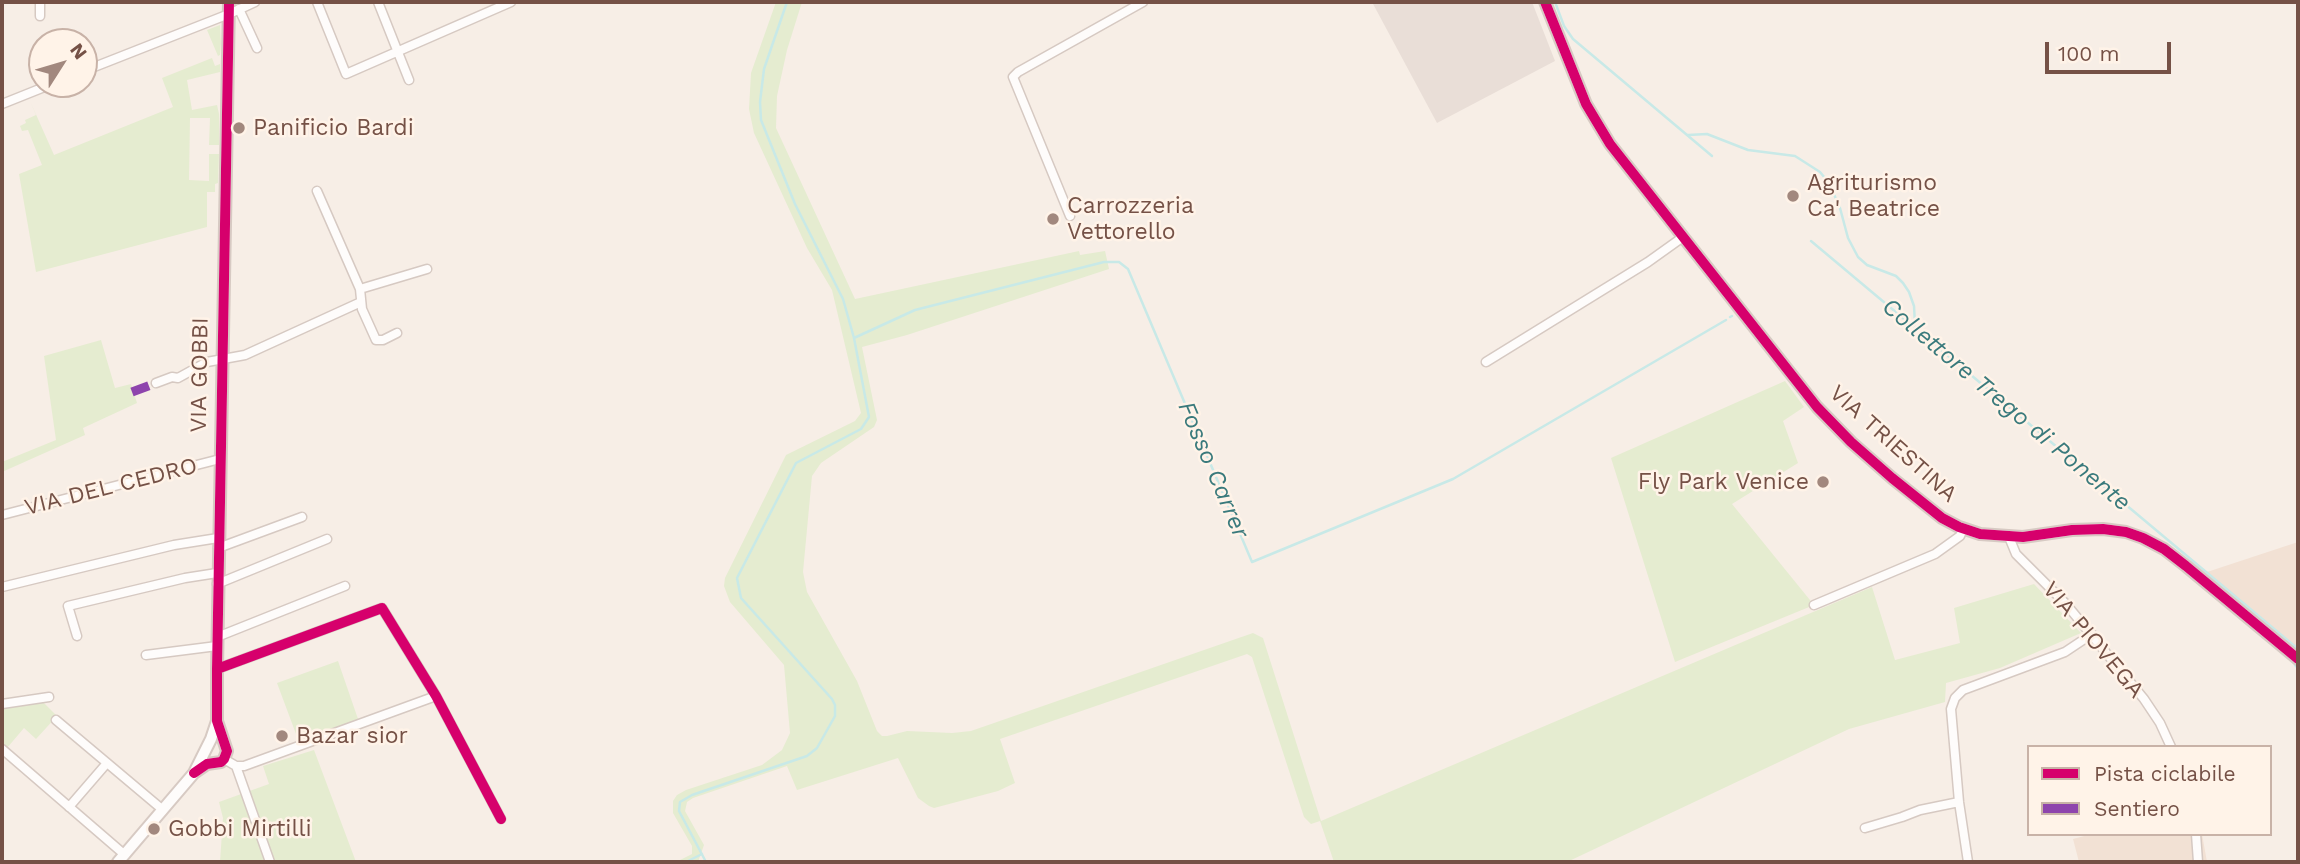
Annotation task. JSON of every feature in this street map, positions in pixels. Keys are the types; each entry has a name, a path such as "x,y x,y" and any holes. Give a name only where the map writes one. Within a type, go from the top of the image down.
{"street":[{"path":"40,2 40,16"},
{"name":"VIA GOBBI","path":"194,773 212,762 225,759 226,755 217,721 217,579 221,360 234,12 229,2"},
{"path":"98,65 255,2"},
{"path":"317,2 346,74 512,2"},
{"path":"378,2 409,80"},
{"path":"1070,216 1013,77 1143,2"},
{"name":"VIA TRIESTINA","path":"1545,2 1578,88 1610,144 1799,385 1833,424 1927,507 1963,529 1989,535 2033,536 2071,530 2104,529 2143,538 2164,549 2186,566 2298,659"},
{"path":"234,12 257,48"},
{"path":"2,104 28,94"},
{"path":"317,191 360,289 361,302 376,340 383,340 397,332"},
{"path":"1486,362 1648,262 1683,237"},
{"path":"360,289 427,269"},
{"path":"221,360 245,355 361,302"},
{"name":"VIA GOBBI","path":"156,383 172,377 178,378 207,362 221,360"},
{"name":"VIA DEL CEDRO","path":"2,515 219,459"},
{"path":"2,587 174,545 218,543 302,517"},
{"path":"1814,605 1935,554 1960,537 1963,529"},
{"name":"VIA PIOVEGA","path":"2009,537 2016,554 2066,604 2149,707 2170,745"},
{"path":"77,636 68,606 186,578 217,579 327,539"},
{"path":"146,655 217,641 345,586"},
{"path":"217,668 382,607 436,696 501,818"},
{"path":"1968,862 1959,802 1951,709 1958,694 2066,652 2092,634"},
{"path":"225,759 236,766 244,766 436,696"},
{"path":"2,704 49,697"},
{"path":"56,720 163,810"},
{"name":"VIA GOBBI","path":"122,859 194,773 217,721"},
{"path":"212,762 206,757 207,748 219,742 225,747"},
{"path":"2,749 69,807 122,859"},
{"path":"69,807 107,763"},
{"path":"236,766 240,784 270,862"},
{"path":"1865,828 1920,810 1959,802"},
{"path":"2196,836 2198,862"}],"shaded area":[{"path":"1372,2 1532,2 1555,61 1437,123"},
{"path":"2298,542 2298,656 2204,573"},
{"path":"2084,836 2202,836 2207,862 2079,862 2073,839"}],"green space":[{"path":"776,2 802,2 787,50 777,96 776,128 855,299 1079,251 1080,255 1105,251 1109,269 907,335 862,347 877,420 874,427 821,463 812,476 803,572 807,592 857,681 877,731 882,736 907,731 971,731 1253,633 1263,638 1321,821 1872,587 1895,660 1960,643 1954,608 2034,584 2081,633 2000,668 1946,683 1945,702 1849,729 1567,862 1334,862 1320,821 1311,824 1304,817 1252,657 1247,654 1000,739 1015,783 998,791 934,808 918,798 898,758 797,790 787,766 693,798 687,802 685,811 704,845 698,862 676,862 692,854 692,846 673,813 673,801 677,795 762,765 782,750 790,733 784,665 730,602 724,586 725,578 786,455 855,421 861,413 832,290 807,248 754,133 749,109 751,73"},
{"path":"220,25 221,43 218,56 207,30"},
{"path":"212,58 215,66 220,64 220,72 187,80 192,110 217,105 219,114 219,145 209,145 210,118 190,118 189,180 209,181 209,154 219,154 218,183 215,184 215,192 207,192 207,227 36,272 19,174 42,165 28,130 22,131 20,126 26,123 25,120 36,115 30,101 54,155 173,107 162,78"},
{"path":"101,340 115,388 131,384 137,403 83,428 85,435 2,472 2,462 56,440 44,356"},
{"path":"1785,381 1804,407 1783,421 1798,463 1732,504 1814,605 1675,662 1611,458"},
{"path":"338,661 358,719 299,742 277,683"},
{"path":"42,701 57,716 36,739 24,728 7,748 2,744 2,708"},
{"path":"314,750 356,862 220,862 223,818 219,802 269,784 263,766"}],"waterway":[{"path":"706,862 679,811 680,802 692,795 807,756 817,748 835,716 832,699 741,598 737,578 796,463 861,429 869,417 854,338 843,299 795,204 761,120 764,69 787,2"},
{"name":"Collettore Trego di Ponente","path":"1555,2 1564,26 1573,39 1712,156"},
{"path":"1688,135 1707,134 1748,150 1795,156 1820,172 1829,183 1840,208 1848,238 1858,257 1867,265 1896,276 1903,283 1914,306 1915,325"},
{"name":"Collettore Trego di Ponente","path":"1811,241 2298,649"},
{"name":"Fosso Carrer","path":"854,338 915,310 1104,262 1119,262 1128,269 1252,562 1453,479 1726,320"},
{"path":"2295,665 2298,668"},
{"path":"686,862 702,854"}],"marked path":[{"path":"132,392 156,383"}],"cycle path":[{"path":"194,773 207,764 221,762 227,751 217,721 217,669 229,2"},
{"path":"1545,2 1586,104 1610,144 1817,407 1892,478 1942,518 1980,534 2023,537 2103,529 2126,532 2143,538 2164,549 2186,566 2298,659"},
{"path":"217,669 382,608 436,696 501,819"}],"place":[{"name":"Panificio Bardi","path":"239,128"},
{"name":"Agriturismo Ca' Beatrice","path":"1793,196"},
{"name":"Carrozzeria Vettorello","path":"1053,219"},
{"name":"Fly Park Venice","path":"1823,482"},
{"name":"Bazar sior","path":"282,736"},
{"name":"Gobbi Mirtilli","path":"154,829"}]}
